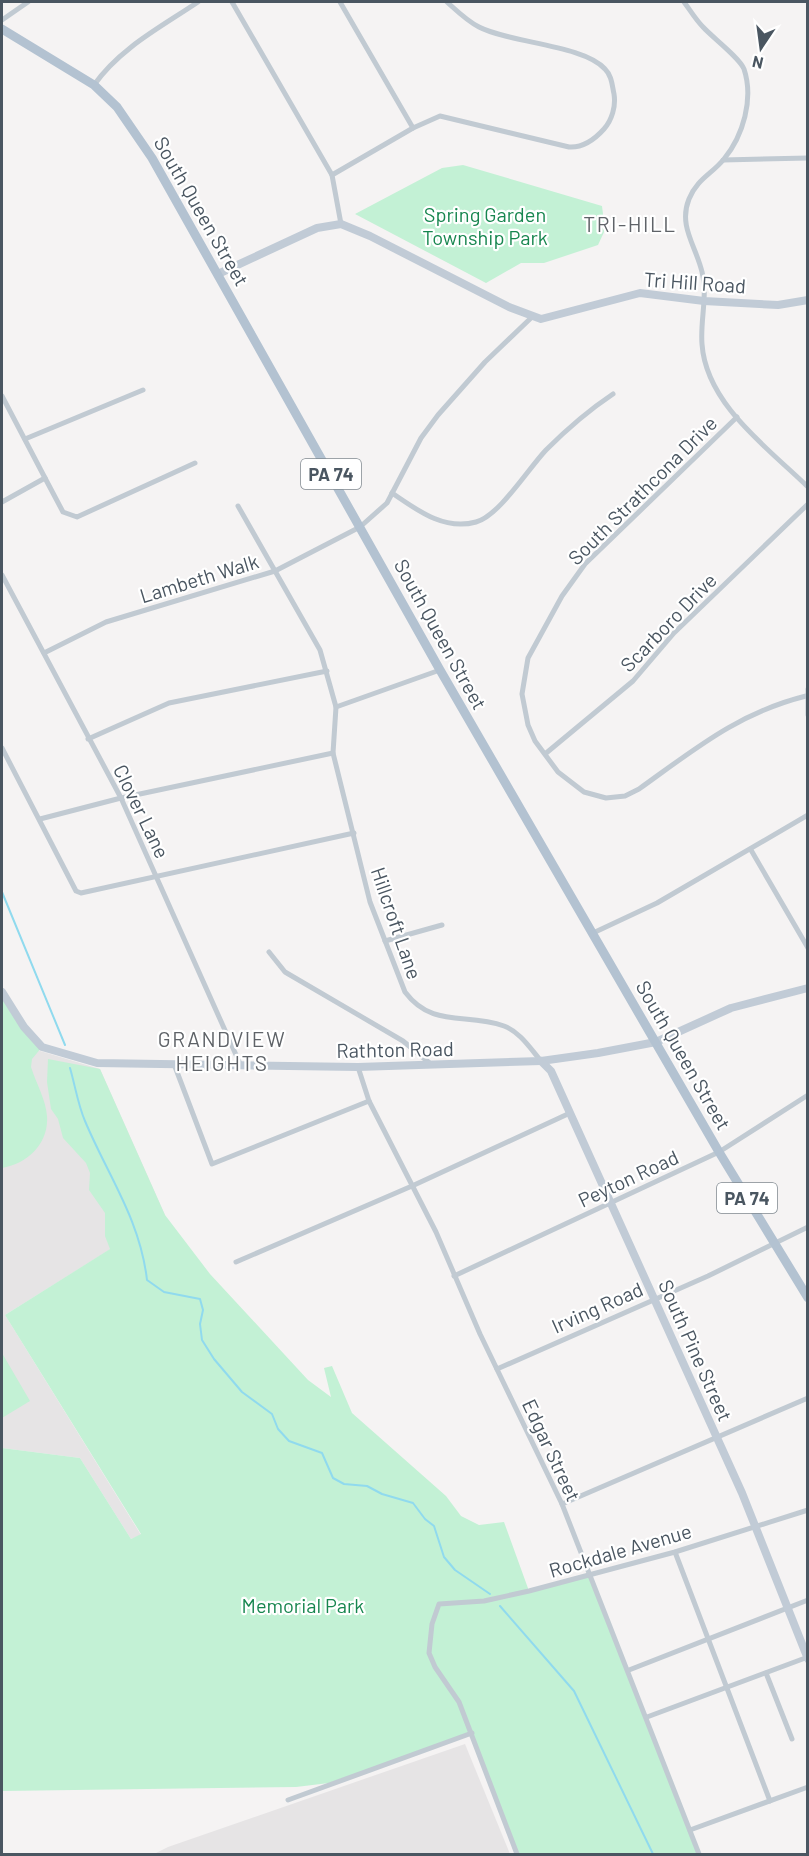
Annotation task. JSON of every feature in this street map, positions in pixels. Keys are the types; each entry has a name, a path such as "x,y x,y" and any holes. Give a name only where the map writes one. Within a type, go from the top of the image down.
{"main road":[{"name":"South Queen Street","path":"2,29 94,85 117,107 131,126 218,274 440,670 719,1152 807,1298"}],"street":[{"path":"2,20 28,2"},
{"path":"94,85 104,69 121,53 198,2"},
{"path":"232,2 332,175 341,224"},
{"path":"340,2 413,128"},
{"path":"332,175 413,128 440,116 579,148 604,129 611,119 615,101 612,79 604,68 593,60 480,28 447,2"},
{"path":"684,2 701,25 743,67 747,90 743,124 738,140 723,160 697,182 684,212 687,234 696,252 703,275 702,345 717,391 737,417 807,487"},
{"path":"723,160 807,158"},
{"path":"218,274 316,228 341,224 370,236 532,317"},
{"name":"Tri Hill Road","path":"532,317 550,317 640,293 704,301 778,305 807,300"},
{"name":"Lambeth Walk","path":"44,653 106,622 275,571 360,527 387,503 421,438 438,415 477,370 532,317"},
{"path":"25,440 143,390"},
{"path":"392,493 431,519 475,523 487,518 500,507 546,451 596,406 613,394"},
{"path":"2,396 63,512 77,517 195,463"},
{"name":"South Strathcona Drive","path":"545,754 528,725 522,681 528,658 562,596 585,564 737,417"},
{"path":"2,502 45,478"},
{"name":"Scarboro Drive","path":"545,754 633,681 674,633 807,504"},
{"name":"Hillcroft Lane","path":"238,506 320,650 336,708 333,753 370,902 405,992 413,1003 426,1012 443,1018 504,1026 521,1037 541,1061"},
{"name":"Clover Lane","path":"2,575 121,798 242,1066"},
{"path":"336,708 440,670"},
{"path":"88,739 169,703 327,671"},
{"path":"807,689 807,715"},
{"path":"545,754 562,776 584,792 606,798 626,796 742,718 773,705 806,696"},
{"path":"2,748 76,891 81,893 158,878 354,833"},
{"path":"40,819 121,798 333,753"},
{"path":"593,933 657,903 751,850 807,815"},
{"path":"751,850 807,948"},
{"path":"385,941 442,925"},
{"path":"269,952 285,972 403,1041 434,1066"},
{"name":"Rathton Road","path":"2,992 24,1027 42,1047 97,1063 358,1067 541,1061 656,1042 730,1008 807,988"},
{"name":"South Pine Street","path":"541,1061 551,1071 613,1204 755,1525 807,1658"},
{"path":"174,1064 212,1164 369,1101"},
{"name":"Edgar Street","path":"358,1067 369,1101 412,1186 561,1504 629,1670 699,1854"},
{"name":"Peyton Road","path":"454,1276 558,1225 613,1204 719,1152 807,1095"},
{"path":"236,1262 259,1250 412,1186 570,1113"},
{"name":"Irving Road","path":"497,1369 776,1244 807,1227"},
{"path":"561,1504 807,1398"},
{"name":"Rockdale Avenue","path":"472,1733 459,1702 435,1667 429,1653 432,1624 439,1604 484,1601 591,1574 675,1552 807,1510"},
{"path":"675,1552 770,1801"},
{"path":"629,1670 807,1600"},
{"path":"647,1717 807,1658"},
{"path":"766,1673 792,1739"},
{"path":"288,1800 472,1733 517,1854"},
{"path":"690,1830 807,1787"}],"shaded area":[{"path":"2,992 37,1050 100,1069 165,1215 5,1315 141,1535 131,1539 80,1458 2,1448"},
{"path":"465,1744 510,1854 154,1854 168,1847"}],"green space":[{"name":"Spring Garden Township Park","path":"463,165 602,206 605,230 598,245 544,263 521,263 486,283 355,214 442,168"},
{"path":"2,992 42,1047 32,1059 31,1067 43,1098 47,1126 35,1151 20,1162 2,1168"},
{"name":"Memorial Park","path":"48,1059 100,1069 165,1215 210,1274 308,1380 331,1397 324,1368 332,1366 352,1413 446,1496 461,1516 479,1525 504,1522 529,1591 591,1574 699,1854 517,1854 471,1733 329,1783 296,1787 2,1791 2,1448 80,1458 131,1539 141,1534 5,1315 110,1249 105,1236 105,1213 89,1190 90,1173 86,1163 63,1138 58,1119 51,1109 47,1082"},
{"path":"2,1353 30,1401 2,1418"}],"waterway":[{"path":"2,892 65,1045"},
{"path":"70,1068 85,1121 138,1237 147,1280 164,1292 200,1299 203,1310 200,1324 202,1340 214,1359 242,1392 272,1414 278,1429 289,1441 322,1453 333,1478 344,1484 367,1486 382,1494 413,1503 425,1519 434,1526 444,1557 455,1570 490,1594"},
{"path":"500,1606 574,1691 653,1854"}],"district":[{"name":"TRI-HILL","path":"630,223"},
{"name":"GRANDVIEW HEIGHTS","path":"222,1050"}]}
